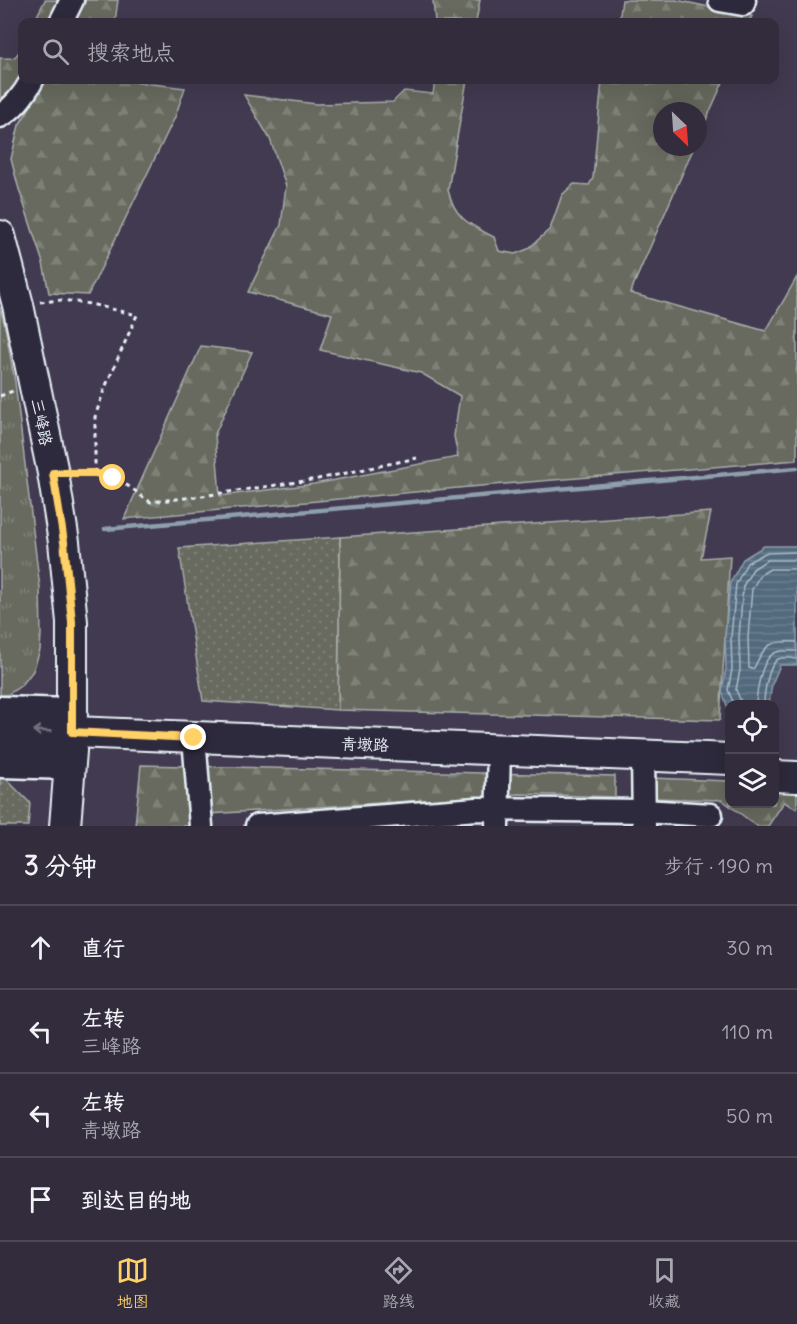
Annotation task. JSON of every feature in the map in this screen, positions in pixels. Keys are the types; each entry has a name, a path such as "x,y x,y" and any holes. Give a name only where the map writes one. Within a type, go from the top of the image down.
{"main road":[{"name":"三峰路","path":"0,236 18,305 53,473 64,542 72,622 71,740 64,826"},
{"name":"青墩路","path":"0,729 71,740 643,763 725,759"},
{"name":"青墩路","path":"0,752 71,740"},
{"path":"779,761 797,762"},
{"name":"青墩路","path":"643,763 725,774"},
{"path":"779,776 797,777"}],"lane":[{"path":"62,18 72,0"},
{"path":"720,0 743,4 744,0"},
{"path":"0,116 14,105 30,84"},
{"path":"0,708 71,740"},
{"path":"0,766 71,740"},
{"path":"195,745 201,826"},
{"path":"498,818 499,757"},
{"path":"643,763 644,818"},
{"path":"256,826 477,809 498,818 644,818 711,814"}],"path":[{"path":"18,305 62,300 137,315 104,390 95,417 95,473"},
{"path":"53,473 95,473 124,482 143,499 151,502 318,479 417,458"}],"green space":[{"path":"45,0 62,0 52,18 36,18"},
{"path":"86,0 118,0 116,18 77,18"},
{"path":"433,0 480,0 477,18 435,18"},
{"path":"622,0 676,0 752,16 751,18 620,18"},
{"path":"18,54 18,84 15,90 0,99 0,58 14,57"},
{"path":"45,84 152,84 185,88 175,117 88,295 49,293 43,263 11,159 19,125"},
{"path":"434,84 466,84 448,190 455,208 464,219 494,237 499,251 515,254 528,249 550,229 562,195 574,184 589,185 593,178 602,84 722,84 707,118 707,102 653,102 653,156 690,156 630,293 766,331 797,277 797,460 124,519 201,346 252,352 215,434 220,496 314,484 458,457 454,436 460,396 421,373 320,350 332,314 248,292 281,225 286,186 270,139 244,95 316,104 393,102 404,91 433,94"},
{"path":"0,307 15,382 40,588 41,634 40,650 33,671 22,685 7,695 0,695"},
{"path":"711,512 701,558 730,556 720,720 338,710 340,537"},
{"path":"340,537 338,710 203,701 179,548"},
{"path":"141,765 615,776 615,797 519,794 209,814 209,826 135,826"},
{"path":"0,777 4,777 30,803 28,826 0,826"},
{"path":"650,778 725,781 725,802 722,800 650,798"},
{"path":"779,783 797,784 797,809 784,802 768,826 757,826 733,808 779,808"}],"water":[{"path":"764,546 797,546 797,665 780,665 772,684 770,700 725,700 722,691 726,669 725,637 730,583 743,559"}],"waterway":[{"path":"105,529 797,468"}],"route":[{"path":"113,478 95,473 53,473 64,542 72,622 72,732 194,738"}]}
